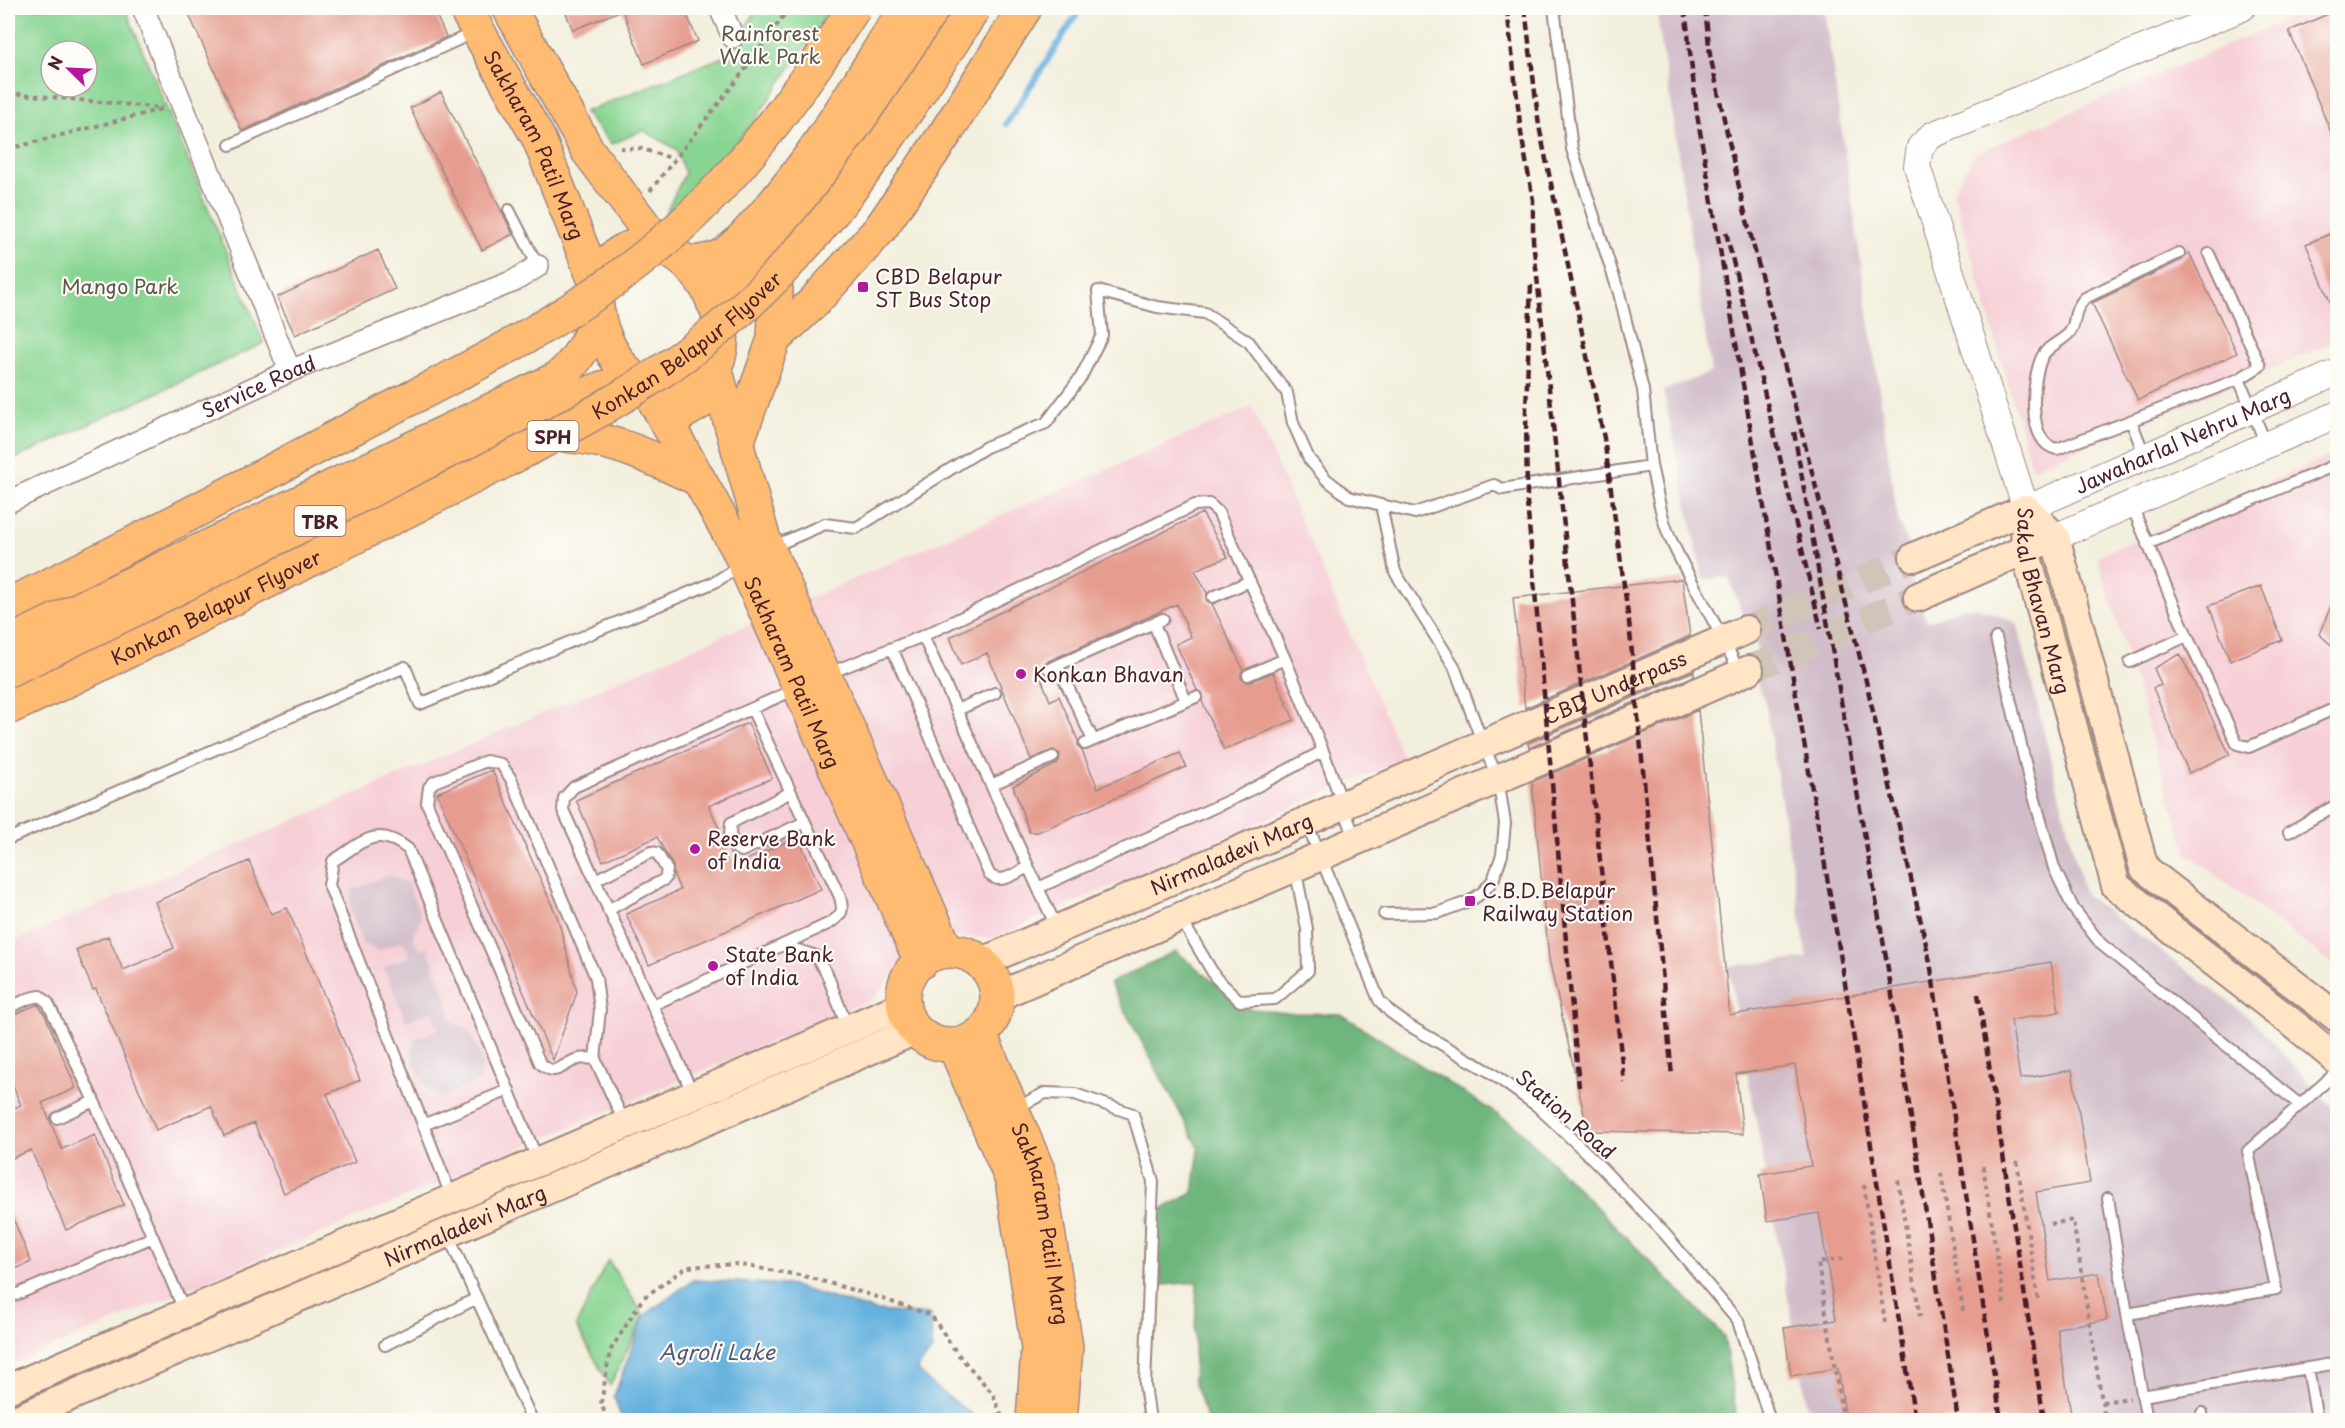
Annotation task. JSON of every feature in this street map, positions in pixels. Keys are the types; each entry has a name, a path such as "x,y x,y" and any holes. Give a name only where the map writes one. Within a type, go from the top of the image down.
{"main road":[{"name":"Sakharam Patil Marg","path":"509,8 588,151 659,245"},
{"path":"8,605 87,567 530,336 614,281 691,217 740,166 790,104 854,8"},
{"path":"688,264 713,259 724,254 775,202 804,165 906,8"},
{"path":"713,302 769,246 825,180 936,8"},
{"name":"Konkan Belapur Flyover","path":"8,708 129,652 550,437 615,402 665,370 735,315 806,244 899,122 974,8"},
{"path":"774,339 813,303 880,229 945,134 1025,8"},
{"name":"Sakharam Patil Marg","path":"472,19 539,139 554,171 598,301"},
{"path":"554,171 588,151"},
{"name":"TBR","path":"8,643 558,378 570,369 580,354 598,301 601,275 615,256 635,245 659,245"},
{"path":"659,245 674,253 700,277 713,302 720,325 718,379 667,422"},
{"path":"736,443 774,339 776,290 769,246"},
{"path":"598,301 611,351 642,386"},
{"name":"Sakharam Patil Marg","path":"718,379 736,443 756,556"},
{"name":"TBR","path":"8,671 602,388 642,386 674,395 687,393 703,383 718,379"},
{"name":"Sakharam Patil Marg","path":"642,386 667,422 698,479 756,556 934,956"},
{"path":"490,440 544,434 597,440 648,455 698,479"},
{"path":"1914,557 2026,510"},
{"name":"Sakal Bhavan Marg","path":"2026,510 2055,537 2144,868 2337,1018"},
{"name":"Sakal Bhavan Marg","path":"2026,510 2025,549 2116,886 2300,1029 2337,1061"},
{"path":"1918,597 2055,537"},
{"name":"CBD Underpass","path":"1483,744 1736,634"},
{"name":"CBD Underpass","path":"1498,779 1744,672"},
{"name":"Nirmaladevi Marg","path":"981,963 1483,744"},
{"name":"Nirmaladevi Marg","path":"996,997 1498,779"},
{"path":"959,952 981,963 989,972 994,984 996,997 992,1017 967,1039 933,1042 910,1018 906,981 934,956 959,952"},
{"name":"Nirmaladevi Marg","path":"14,1400 185,1313 444,1215 538,1162 625,1124 699,1109 848,1029 910,1018"},
{"name":"Nirmaladevi Marg","path":"14,1400 910,1018"},
{"name":"Sakharam Patil Marg","path":"967,1039 1012,1110 1039,1173 1065,1335 1060,1420"},
{"name":"Sakharam Patil Marg","path":"967,1039 1012,1180 1038,1348 1032,1420"}],"street":[{"path":"143,8 290,371"},
{"path":"720,8 733,37"},
{"path":"2026,510 1917,166 1920,147 1932,135 2242,8"},
{"name":"Service Road","path":"8,502 290,371 514,281 538,266"},
{"name":"Jawaharlal Nehru Marg","path":"2026,510 2337,372"},
{"name":"Jawaharlal Nehru Marg","path":"2055,537 2337,414"}],"lane":[{"path":"1554,8 1572,148 1627,325 1642,390 1651,466 1669,536 1703,602 1736,634 1744,672"},
{"path":"230,145 472,19"},
{"path":"508,210 538,266"},
{"path":"2179,253 2085,298 2077,310 2070,332 2051,346 2042,357 2033,409 2041,439 2049,447 2057,449 2131,421 2239,379 2260,366 2209,254"},
{"path":"8,838 405,667 420,704 716,582 756,556 825,524 856,528 986,447 1046,423 1081,377 1102,335 1098,291 1157,306 1205,313 1249,342 1287,393 1293,423 1309,459 1326,479 1350,498 1415,513 1494,486 1502,489 1651,466"},
{"path":"2239,379 2267,445"},
{"path":"2131,421 2145,456"},
{"path":"2147,544 2337,464"},
{"path":"699,1109 563,810 564,798 574,787 811,682 923,636 1195,505 1209,504 1218,512 1285,659 1344,804 1356,841"},
{"path":"2131,504 2187,636 2237,744 2248,747 2337,707"},
{"path":"1381,505 1395,572 1454,666 1498,779 1505,824 1502,855 1493,880 1483,892 1470,901 1437,913 1384,914"},
{"path":"1213,597 1250,581"},
{"path":"1158,622 1191,699 1089,742 1054,668 1158,622"},
{"path":"923,636 1058,930"},
{"path":"2130,662 2187,636"},
{"path":"1996,638 2028,775 2054,868 2073,908 2101,944 2300,1105"},
{"path":"892,648 989,874 994,879 1000,880 1028,867"},
{"path":"1248,675 1285,659"},
{"path":"957,710 995,693"},
{"path":"653,1005 830,923 841,915 843,907 752,709"},
{"path":"1038,888 1239,796 1323,751"},
{"path":"991,785 1053,758"},
{"path":"594,1059 576,1060 555,1070 547,1070 540,1063 427,802 429,787 434,782 486,761 501,764 507,772 596,978 600,1010 594,1059 625,1124"},
{"path":"791,792 731,823 730,835 737,849 742,851 805,822"},
{"path":"2289,832 2337,804"},
{"name":"Station Road","path":"1306,821 1379,999 1390,1012 1408,1025 1490,1072 1537,1106 1595,1161 1665,1234 1738,1321 1770,1420"},
{"path":"532,1420 477,1298 444,1215 423,1125 329,885 333,861 373,837 388,836 408,849 538,1162"},
{"path":"595,880 651,852 657,853 667,870 665,879 608,910"},
{"path":"1180,916 1216,978 1240,1001 1275,999 1308,971 1307,929 1295,867"},
{"path":"783,945 816,956 827,974 848,1029"},
{"path":"8,1008 40,996 48,1004 94,1101 185,1313"},
{"path":"2127,1314 2276,1289 2248,1151 2337,1071"},
{"path":"423,1125 509,1090"},
{"path":"1012,1110 1045,1093 1075,1094 1133,1114 1153,1181 1145,1385 1150,1420"},
{"path":"57,1118 94,1101"},
{"path":"2108,1198 2146,1420"},
{"path":"8,1298 153,1237"},
{"path":"385,1345 477,1298"},
{"path":"2142,1396 2337,1364"},
{"path":"2308,1368 2317,1420"}],"path":[{"path":"646,196 747,68 789,8"},
{"path":"8,93 166,108 8,149"},
{"path":"2017,1161 2038,1299"},
{"path":"1983,1166 2004,1304"},
{"path":"1941,1173 1963,1311"},
{"path":"1898,1180 1920,1317"},
{"path":"1864,1185 1885,1323"},
{"path":"2050,1224 2073,1220 2104,1420"},
{"path":"1843,1420 1818,1263 1846,1258"},
{"path":"608,1420 601,1404 610,1351 643,1298 687,1267 735,1264 804,1276 931,1315 957,1353 993,1394 1003,1420"},
{"path":"2102,1402 2142,1396"}],"shaded area":[{"path":"1656,8 1824,8 1898,520 1920,572 1910,579 1927,622 1960,608 1976,607 2017,623 2084,894 2248,1016 2337,1112 2337,1420 1810,1420 1728,966 1807,958 1765,702 1745,656 1758,651 1728,577 1703,580 1663,391 1711,372"},
{"path":"2314,8 2337,8 2337,341 2032,469 1953,190 1976,153"},
{"path":"1252,407 1404,759 993,938 941,937 915,949 874,998 8,1366 8,944"},
{"path":"2337,453 2337,968 2186,852 2097,556"},
{"path":"388,875 407,882 421,918 413,936 420,950 427,947 448,1002 453,1023 469,1029 484,1065 480,1081 441,1097 428,1091 410,1055 415,1039 439,1029 432,1011 406,1021 384,967 410,956 403,941 378,951 362,943 349,905 353,890"}],"green space":[{"name":"Mango Park","path":"8,8 125,8 264,343 8,462"},
{"name":"Rainforest Walk Park","path":"758,8 831,8 757,117 719,164 663,219 685,173 676,149 643,130 612,144 584,112 728,55"},
{"path":"1176,951 1245,1008 1287,1013 1341,1014 1517,1127 1724,1336 1737,1420 1207,1420 1193,1379 1197,1282 1155,1286 1147,1217 1193,1193 1199,1148 1110,983"},
{"path":"608,1260 644,1316 610,1386 576,1326"}],"water":[{"name":"Agroli Lake","path":"693,1280 789,1285 875,1311 931,1315 932,1350 917,1369 930,1383 979,1420 622,1420 614,1396 644,1316"}],"building":[{"path":"186,8 433,8 446,37 242,131"},
{"path":"564,8 684,8 698,41 644,64 622,10 573,30"},
{"path":"2337,10 2337,147 2289,31"},
{"path":"441,92 513,234 482,250 410,108"},
{"path":"2337,231 2337,318 2306,244"},
{"path":"378,250 395,289 295,335 277,297"},
{"path":"2189,252 2237,353 2138,400 2092,303 2182,260"},
{"name":"Konkan Bhavan","path":"1202,513 1228,557 1195,570 1207,593 1206,600 1212,604 1243,669 1241,678 1250,682 1273,672 1294,720 1224,750 1202,701 1203,694 1197,690 1176,644 1191,637 1177,604 1037,668 1050,701 1059,696 1078,746 1098,788 1180,753 1186,767 1038,832 1029,832 1013,786 1057,764 1060,754 1053,750 1031,759 987,653 961,665 950,637"},
{"path":"1682,579 1690,636 1525,708 1513,598"},
{"path":"2261,586 2282,640 2230,661 2209,606"},
{"path":"2337,592 2337,650 2319,634"},
{"path":"2180,654 2230,755 2189,773 2153,688 2161,685 2154,668"},
{"path":"1694,671 1694,676 1529,748 1528,743"},
{"path":"1698,710 1730,1015 2051,962 2059,1012 2011,1020 2020,1079 2072,1070 2090,1183 2036,1192 2050,1281 2099,1273 2107,1320 2057,1328 2072,1420 1846,1420 1838,1368 1791,1376 1784,1328 1836,1320 1819,1213 1767,1221 1760,1174 1811,1166 1795,1065 1736,1074 1743,1134 1588,1131 1549,959 1532,782"},
{"name":"Reserve Bank of India","path":"748,723 772,778 709,806 735,865 798,837 821,889 649,965 626,914 680,890 673,866 657,837 603,861 576,800"},
{"path":"492,770 558,919 577,992 553,1060 437,793"},
{"path":"249,861 271,914 287,908 360,1080 327,1094 355,1162 284,1193 254,1123 224,1136 211,1106 156,1130 96,989 93,990 76,950 108,936 123,970 174,948 155,902"},
{"path":"38,1004 45,1015 76,1088 42,1103 62,1149 95,1135 124,1205 66,1230 31,1150 8,1160 8,1111 21,1105 8,1075 8,1017"},
{"path":"8,1206 31,1262 8,1272"}],"waterway":[{"path":"1006,124 1081,8"}],"tunnel":[{"path":"1746,630 1914,557"},
{"path":"1749,670 1918,597"}],"railway":[{"path":"1507,8 1521,133 1533,200 1533,240 1624,1082"},
{"path":"1525,8 1539,126 1604,438 1629,622 1672,1076"},
{"path":"1685,8 1697,114 1844,977 1915,1420"},
{"path":"1705,8 1710,55 1743,205 1866,681 1930,962 2001,1420"},
{"path":"1726,232 1821,629"},
{"path":"1531,285 1526,409 1527,502 1579,1087"},
{"path":"1794,432 1888,969 1958,1420"},
{"path":"1978,994 2044,1420"}],"place":[{"name":"CBD Belapur ST Bus Stop","path":"863,287"},
{"name":"Konkan Bhavan","path":"1021,674"},
{"name":"Reserve Bank of India","path":"695,849"},
{"name":"C.B.D.Belapur Railway Station","path":"1470,901"},
{"name":"State Bank of India","path":"713,966"}]}
